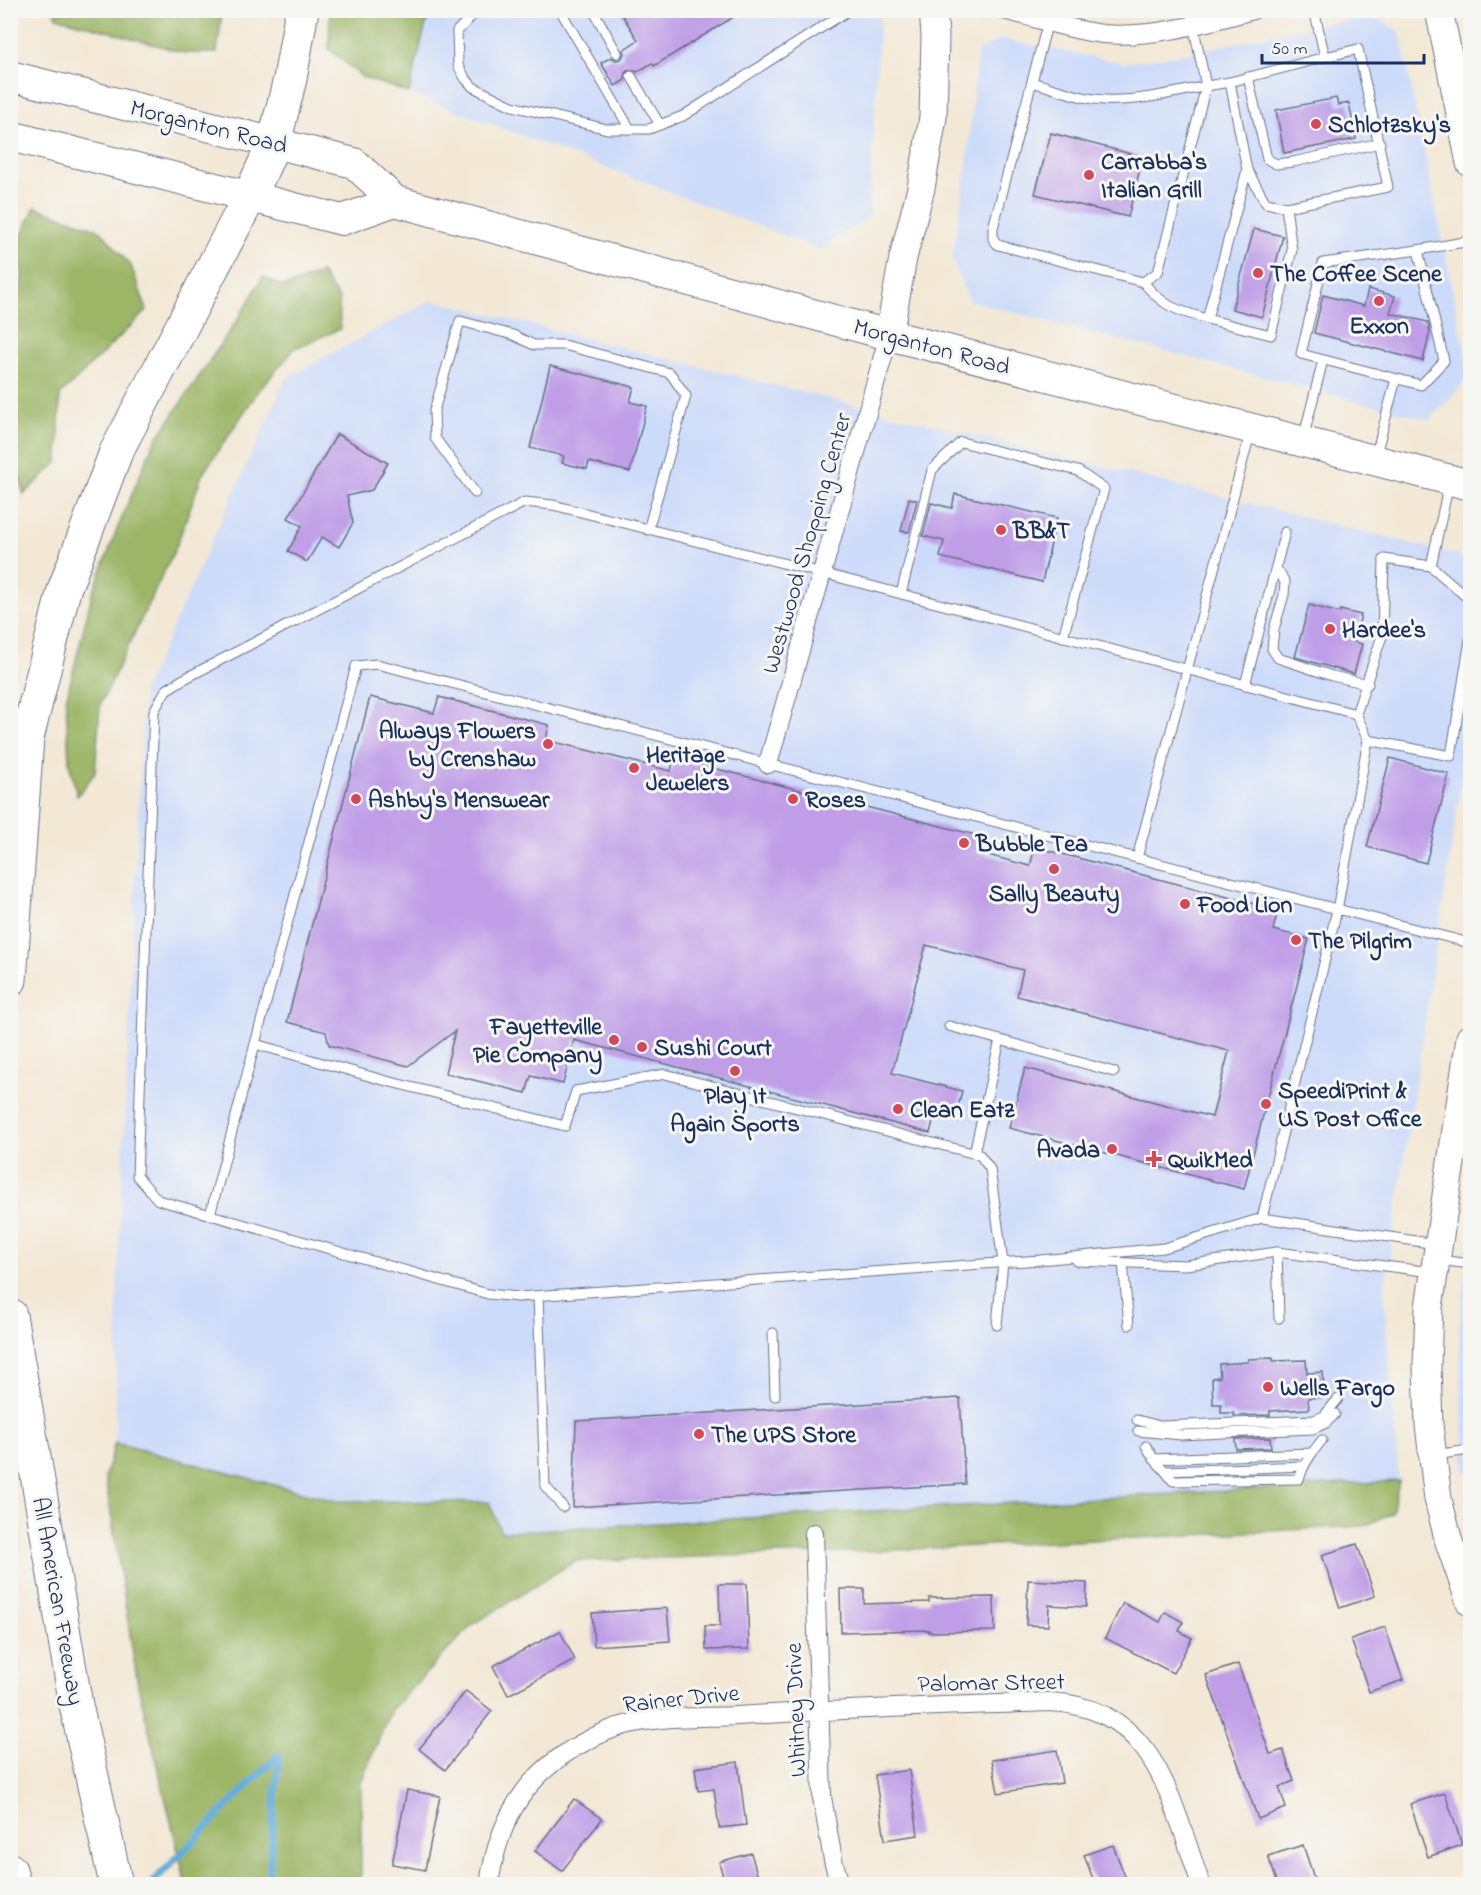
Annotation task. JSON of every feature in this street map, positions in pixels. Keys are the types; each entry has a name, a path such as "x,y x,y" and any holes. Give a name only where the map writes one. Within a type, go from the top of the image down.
{"highway":[{"path":"10,980 27,738 64,590 116,452 249,198 274,142 290,79 302,10"},
{"name":"All American Freeway","path":"10,1315 76,1705 116,1884"},
{"path":"10,1870 14,1884"}],"main road":[{"path":"889,335 903,258 921,188 933,117 935,47 933,10"},
{"path":"1439,10 1469,151"},
{"name":"Morganton Road","path":"24,79 354,163 395,201 889,335 1460,482"},
{"path":"14,138 342,220 395,201"},
{"path":"1469,1052 1465,1118 1437,1259 1430,1307 1427,1366 1430,1425 1438,1499 1449,1542 1470,1602"}],"street":[{"path":"1004,10 1050,16 1083,30 1132,35 1191,18 1253,10"},
{"name":"Westwood Shopping Center","path":"768,764 889,335"},
{"name":"Whitney Drive","path":"814,1533 822,1797 833,1860 840,1884"},
{"name":"Palomar Street","path":"820,1711 1050,1702 1094,1710 1120,1724 1150,1755 1164,1782 1201,1884"},
{"name":"Rainer Drive","path":"489,1884 493,1856 499,1837 517,1802 535,1779 558,1759 582,1743 609,1730 641,1721 820,1711"}],"lane":[{"path":"478,10 457,31 458,65 473,87 512,106 607,129 649,129 683,116 849,10"},
{"path":"560,10 630,129"},
{"path":"593,10 618,53"},
{"path":"1314,10 1325,57"},
{"path":"1050,16 993,228 993,239 998,245 1143,282 1157,298 1175,310 1271,335 1292,250 1286,207"},
{"path":"1143,282 1158,272 1206,86 1191,18"},
{"path":"1032,82 1092,98 1106,100 1139,98 1230,82 1358,49 1388,187 1286,207 1266,203 1247,170 1230,82"},
{"path":"631,76 660,125"},
{"path":"1248,77 1267,159 1276,164 1380,143"},
{"path":"1207,319 1247,170"},
{"path":"1418,250 1444,361 1421,385 1301,354 1323,263 1470,241"},
{"path":"475,493 435,438 434,411 460,321 513,335 534,345 564,345 670,374 686,396 648,530"},
{"path":"1302,441 1323,360"},
{"path":"1374,460 1396,379"},
{"path":"1137,858 1251,428"},
{"path":"900,594 932,470 961,442 1078,471 1104,489 1063,637"},
{"path":"1431,566 1460,482"},
{"path":"1356,714 822,573 553,505 525,502 166,690 154,711 137,1176 158,1200 488,1294 518,1297 1040,1260 1164,1248 1262,1218 1437,1259 1470,1264"},
{"path":"1245,685 1285,532"},
{"path":"1262,1218 1337,910 1368,740 1356,714 1368,684 1382,636 1384,559 1431,566 1470,600"},
{"path":"1276,568 1285,582 1284,595 1274,629 1272,649 1278,658 1332,676 1368,684"},
{"path":"1368,740 1451,756 1470,640"},
{"path":"210,1215 356,666 377,664 1470,943"},
{"path":"950,1026 1114,1072"},
{"path":"974,1153 1000,1040"},
{"path":"255,1044 382,1080 565,1126 576,1091 665,1074 980,1155 990,1169 1003,1262 997,1326"},
{"path":"1040,1260 1186,1265 1277,1252 1437,1259"},
{"path":"1277,1252 1279,1318"},
{"path":"1122,1263 1129,1325"},
{"path":"538,1296 545,1486 563,1507"},
{"path":"773,1333 775,1396"},
{"path":"1137,1420 1160,1426 1314,1420 1324,1416 1338,1399"},
{"path":"1138,1431 1181,1435 1313,1429 1326,1423 1335,1414"},
{"path":"1146,1446 1165,1471 1304,1466 1322,1440"},
{"path":"1433,1456 1470,1450"},
{"path":"1154,1459 1312,1453"}],"shaded area":[{"path":"429,11 880,11 869,216 820,249 409,93"},
{"path":"1373,14 1400,32 1470,376 1430,420 970,301 952,260 967,164 977,52 1001,39 1123,63 1176,55"},
{"path":"432,300 1470,558 1470,724 1384,1292 1399,1481 500,1532 488,1502 336,1501 115,1443 118,1265 144,690 286,378"},
{"path":"1470,1229 1470,1471 1465,1472 1459,1334"}],"green space":[{"path":"54,11 222,11 217,53 185,53 56,17"},
{"path":"330,11 429,11 409,93 362,77 329,49"},
{"path":"35,207 100,230 131,266 147,310 60,395 58,462 24,494 13,457 19,420 11,390 10,328 22,279 19,241"},
{"path":"321,273 339,299 340,329 295,348 257,393 202,475 176,547 100,705 95,773 77,796 69,762 66,700 92,595 153,444 240,316 263,277 284,287"},
{"path":"115,1443 336,1501 489,1502 501,1532 1399,1481 1392,1513 1365,1526 875,1551 575,1561 472,1625 391,1710 361,1782 361,1884 186,1884 138,1685 105,1476"}],"building":[{"path":"619,10 745,10 654,66 652,63 637,72 628,70 625,73 625,80 615,86 601,63 611,57 616,60 621,59 624,54 623,50 638,40"},
{"name":"Schlotzsky's","path":"1336,98 1338,105 1349,103 1356,139 1284,153 1276,110"},
{"name":"Carrabba's Italian Grill","path":"1051,133 1143,157 1128,217 1035,194"},
{"name":"The Coffee Scene","path":"1254,229 1283,236 1262,317 1232,309"},
{"path":"1368,289 1395,296 1390,313 1428,322 1430,332 1423,361 1314,333 1323,295 1364,306"},
{"path":"550,366 634,387 630,402 647,406 630,472 589,462 587,469 562,463 564,456 530,448"},
{"path":"337,434 388,463 372,490 347,496 353,523 339,547 322,537 307,562 288,551 302,526 288,518"},
{"name":"BB&T","path":"955,494 1057,518 1042,582 940,557 944,541 923,536 931,503 952,508"},
{"path":"909,498 917,500 909,532 901,531"},
{"name":"Hardee's","path":"1309,605 1340,613 1340,610 1361,615 1354,642 1362,644 1354,674 1295,657"},
{"path":"370,697 434,713 439,697 549,725 546,740 671,771 674,758 980,836 976,852 1030,866 1035,847 1278,910 1273,930 1309,939 1244,1189 1009,1128 1025,1068 1212,1117 1229,1051 1017,996 1023,970 926,945 892,1073 962,1091 956,1115 936,1110 930,1133 574,1040 563,1084 531,1076 526,1093 445,1073 455,1031 408,1066 329,1045 326,1032 287,1022"},
{"path":"1390,758 1449,774 1426,863 1367,847"},
{"name":"Wells Fargo","path":"1273,1358 1273,1361 1306,1360 1307,1373 1323,1372 1324,1397 1308,1398 1309,1409 1270,1411 1270,1415 1234,1416 1234,1413 1221,1413 1221,1404 1213,1404 1212,1378 1220,1377 1219,1364"},
{"path":"960,1398 965,1484 573,1507 576,1421"},
{"path":"1270,1438 1271,1448 1236,1449 1235,1439"},
{"path":"1357,1544 1375,1596 1340,1608 1322,1555"},
{"path":"1028,1580 1087,1583 1086,1607 1049,1605 1048,1626 1026,1625"},
{"path":"719,1584 747,1584 749,1649 706,1650 705,1626 720,1626"},
{"path":"840,1589 864,1589 864,1604 929,1602 929,1598 994,1597 995,1631 841,1632"},
{"path":"1123,1603 1160,1622 1165,1612 1183,1622 1179,1631 1192,1638 1173,1673 1105,1638"},
{"path":"667,1608 670,1641 594,1646 592,1613"},
{"path":"1385,1627 1403,1680 1369,1692 1351,1639"},
{"path":"560,1631 575,1660 508,1695 493,1666"},
{"path":"1238,1664 1270,1754 1283,1750 1294,1781 1279,1787 1286,1808 1258,1819 1206,1675"},
{"path":"466,1691 492,1711 445,1770 419,1749"},
{"path":"1057,1750 1062,1783 998,1793 992,1760"},
{"path":"738,1762 746,1825 719,1828 714,1789 698,1791 695,1768"},
{"path":"909,1770 918,1835 885,1840 875,1775"},
{"path":"407,1790 440,1796 425,1870 392,1864"},
{"path":"1445,1793 1462,1845 1428,1857 1410,1804"},
{"path":"574,1799 602,1819 562,1871 535,1851"},
{"path":"1113,1845 1128,1884 1095,1884 1084,1855"},
{"path":"1303,1845 1316,1884 1278,1884 1268,1856"},
{"path":"751,1853 760,1884 725,1884 719,1862"}],"waterway":[{"path":"151,1884 279,1754 268,1884"}],"place":[{"name":"Schlotzsky's","path":"1316,124"},
{"name":"Carrabba's Italian Grill","path":"1089,175"},
{"name":"The Coffee Scene","path":"1258,273"},
{"name":"Exxon","path":"1379,301"},
{"name":"BB&T","path":"1001,530"},
{"name":"Hardee's","path":"1330,629"},
{"name":"Always Flowers by Crenshaw","path":"548,744"},
{"name":"Heritage Jewelers","path":"634,768"},
{"name":"Ashby's Menswear","path":"356,799"},
{"name":"Roses","path":"793,799"},
{"name":"Bubble Tea","path":"964,843"},
{"name":"Sally Beauty","path":"1054,869"},
{"name":"Food Lion","path":"1185,904"},
{"name":"The Pilgrim","path":"1296,940"},
{"name":"Fayetteville Pie Company","path":"614,1040"},
{"name":"Sushi Court","path":"642,1047"},
{"name":"Play It Again Sports","path":"735,1071"},
{"name":"SpeediPrint & US Post Office","path":"1266,1104"},
{"name":"Clean Eatz","path":"898,1109"},
{"name":"Avada","path":"1112,1149"},
{"name":"QwikMed","path":"1154,1159"},
{"name":"Wells Fargo","path":"1268,1387"},
{"name":"The UPS Store","path":"699,1434"}]}
